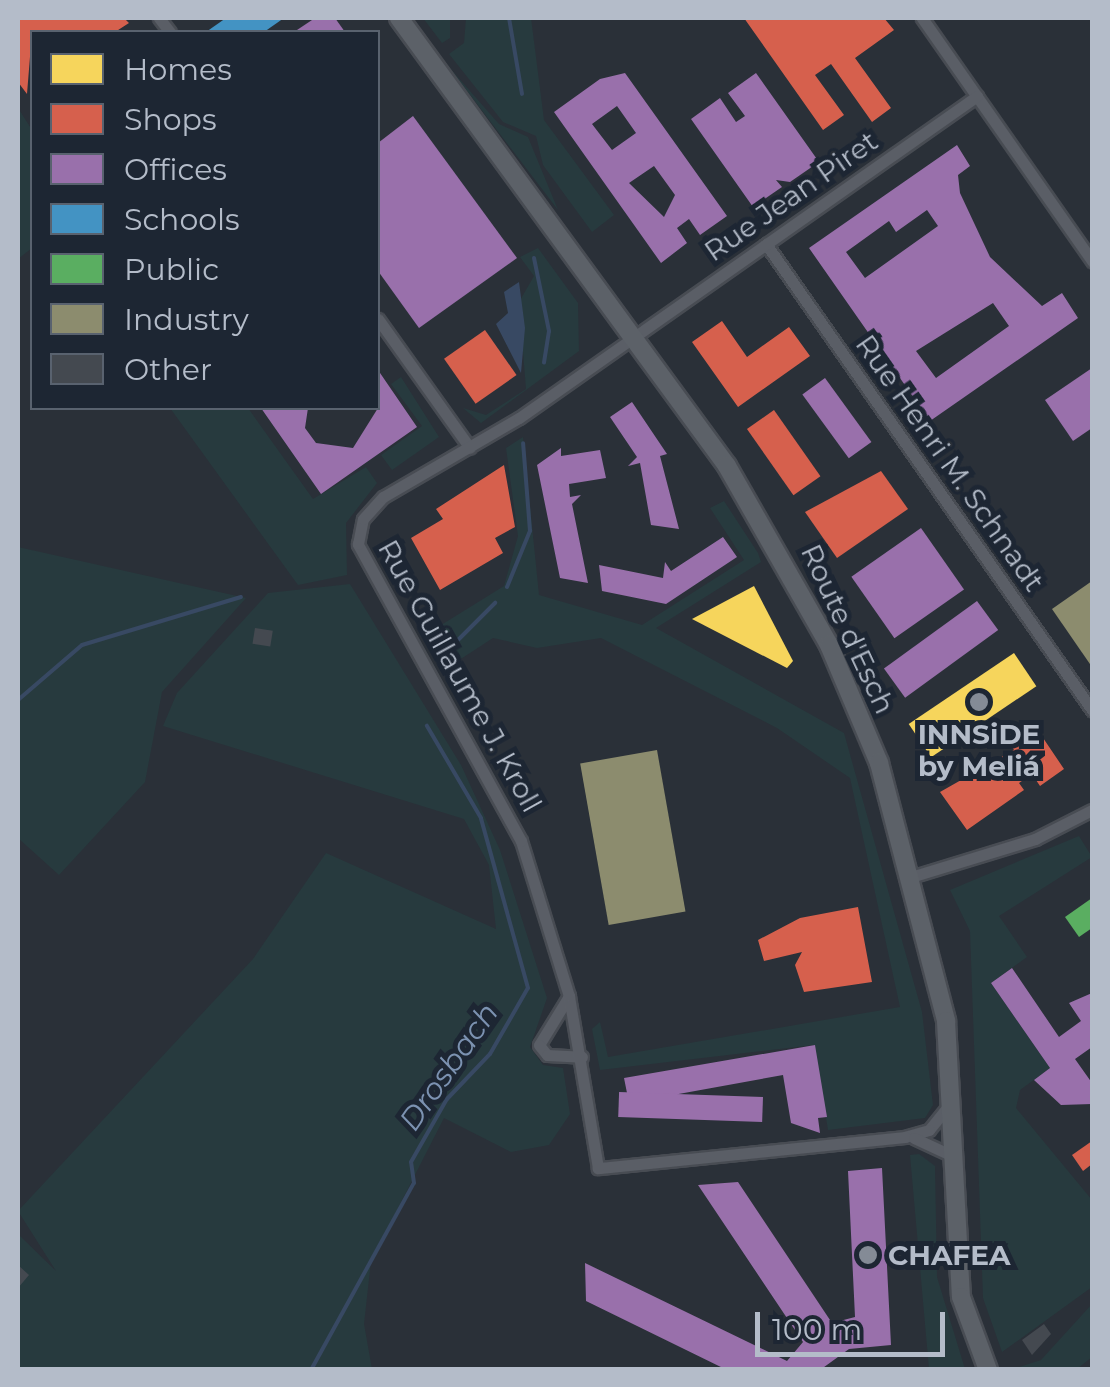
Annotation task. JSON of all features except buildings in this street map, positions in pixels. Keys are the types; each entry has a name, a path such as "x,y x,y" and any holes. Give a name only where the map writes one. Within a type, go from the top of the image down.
{"main road":[{"name":"Route d'Esch","path":"399,18 633,338 781,552 880,762 914,876 955,1096 960,1160 961,1297 988,1370"}],"street":[{"path":"922,18 1092,261"},
{"name":"Rue Jean Piret","path":"633,338 976,96"},
{"name":"Rue Henri M. Schnadt","path":"766,244 1092,710"},
{"path":"380,322 470,448"},
{"name":"Rue Guillaume J. Kroll","path":"633,338 470,448 383,497 363,519 358,544 500,796 569,996 598,1168 904,1137 929,1130 955,1096"},
{"path":"914,876 1036,840 1092,810"},
{"path":"569,996 538,1044 547,1055 582,1057"},
{"name":"Rue Guillaume J. Kroll","path":"904,1137 929,1139 960,1160"}],"green space":[{"path":"423,18 450,18 450,38 442,43"},
{"path":"466,18 531,18 544,120 614,215 592,232 543,165 536,136 503,122 449,54 464,43"},
{"path":"448,66 499,124 528,137 558,210"},
{"path":"18,108 30,127 30,250 18,259"},
{"path":"538,248 578,303 579,351 481,423 463,408 486,415 526,389 519,302 534,276 520,257"},
{"path":"401,377 439,437 392,470 381,455 422,426 391,384"},
{"path":"171,410 249,410 313,499 366,467 377,483 346,523 347,575 298,585"},
{"path":"523,437 539,595 642,625 744,560 710,508 724,501 758,553 761,562 656,628 844,733 922,1012 933,1105 925,1118 828,1130 814,1045 600,1070 592,1029 600,1022 608,1057 900,1007 850,778 777,728 601,638 537,648 493,638 447,668 425,635 504,586 518,536 506,448"},
{"path":"18,547 246,598 162,692 145,782 59,875 18,838"},
{"path":"350,584 461,765 500,850 547,998 530,1047 543,1065 563,1068 570,1114 549,1145 511,1152 444,1118 371,1261 364,1324 372,1369 18,1369 18,1234 56,1271 18,1211 253,959 326,853 496,929 489,865 464,819 163,726 177,693 268,593"},
{"path":"1079,836 1092,857 999,916 1027,957 991,983 1050,1068 1020,1090 1016,1108 1092,1200 1092,1287 1002,1352 983,1298 970,931 950,890"},
{"path":"919,1154 935,1166 937,1277 965,1369 929,1369 910,1155"},
{"path":"1092,1304 1092,1357 1077,1369 1013,1369 1041,1360"}],"water":[{"path":"519,282 525,328 521,373 496,324 508,313 504,292"}],"waterway":[{"name":"Drosbach","path":"509,18 522,94"},
{"name":"Drosbach","path":"534,258 549,331 544,363"},
{"name":"Drosbach","path":"507,587 530,531 523,443"},
{"path":"18,700 82,645 241,597"},
{"name":"Drosbach","path":"450,648 495,603"},
{"name":"Drosbach","path":"311,1370 414,1183 411,1162 447,1099 490,1054 528,988 481,818 427,726"}],"place":[{"name":"INNSiDE by Meliá","path":"979,702"},
{"name":"CHAFEA","path":"868,1255"}]}
